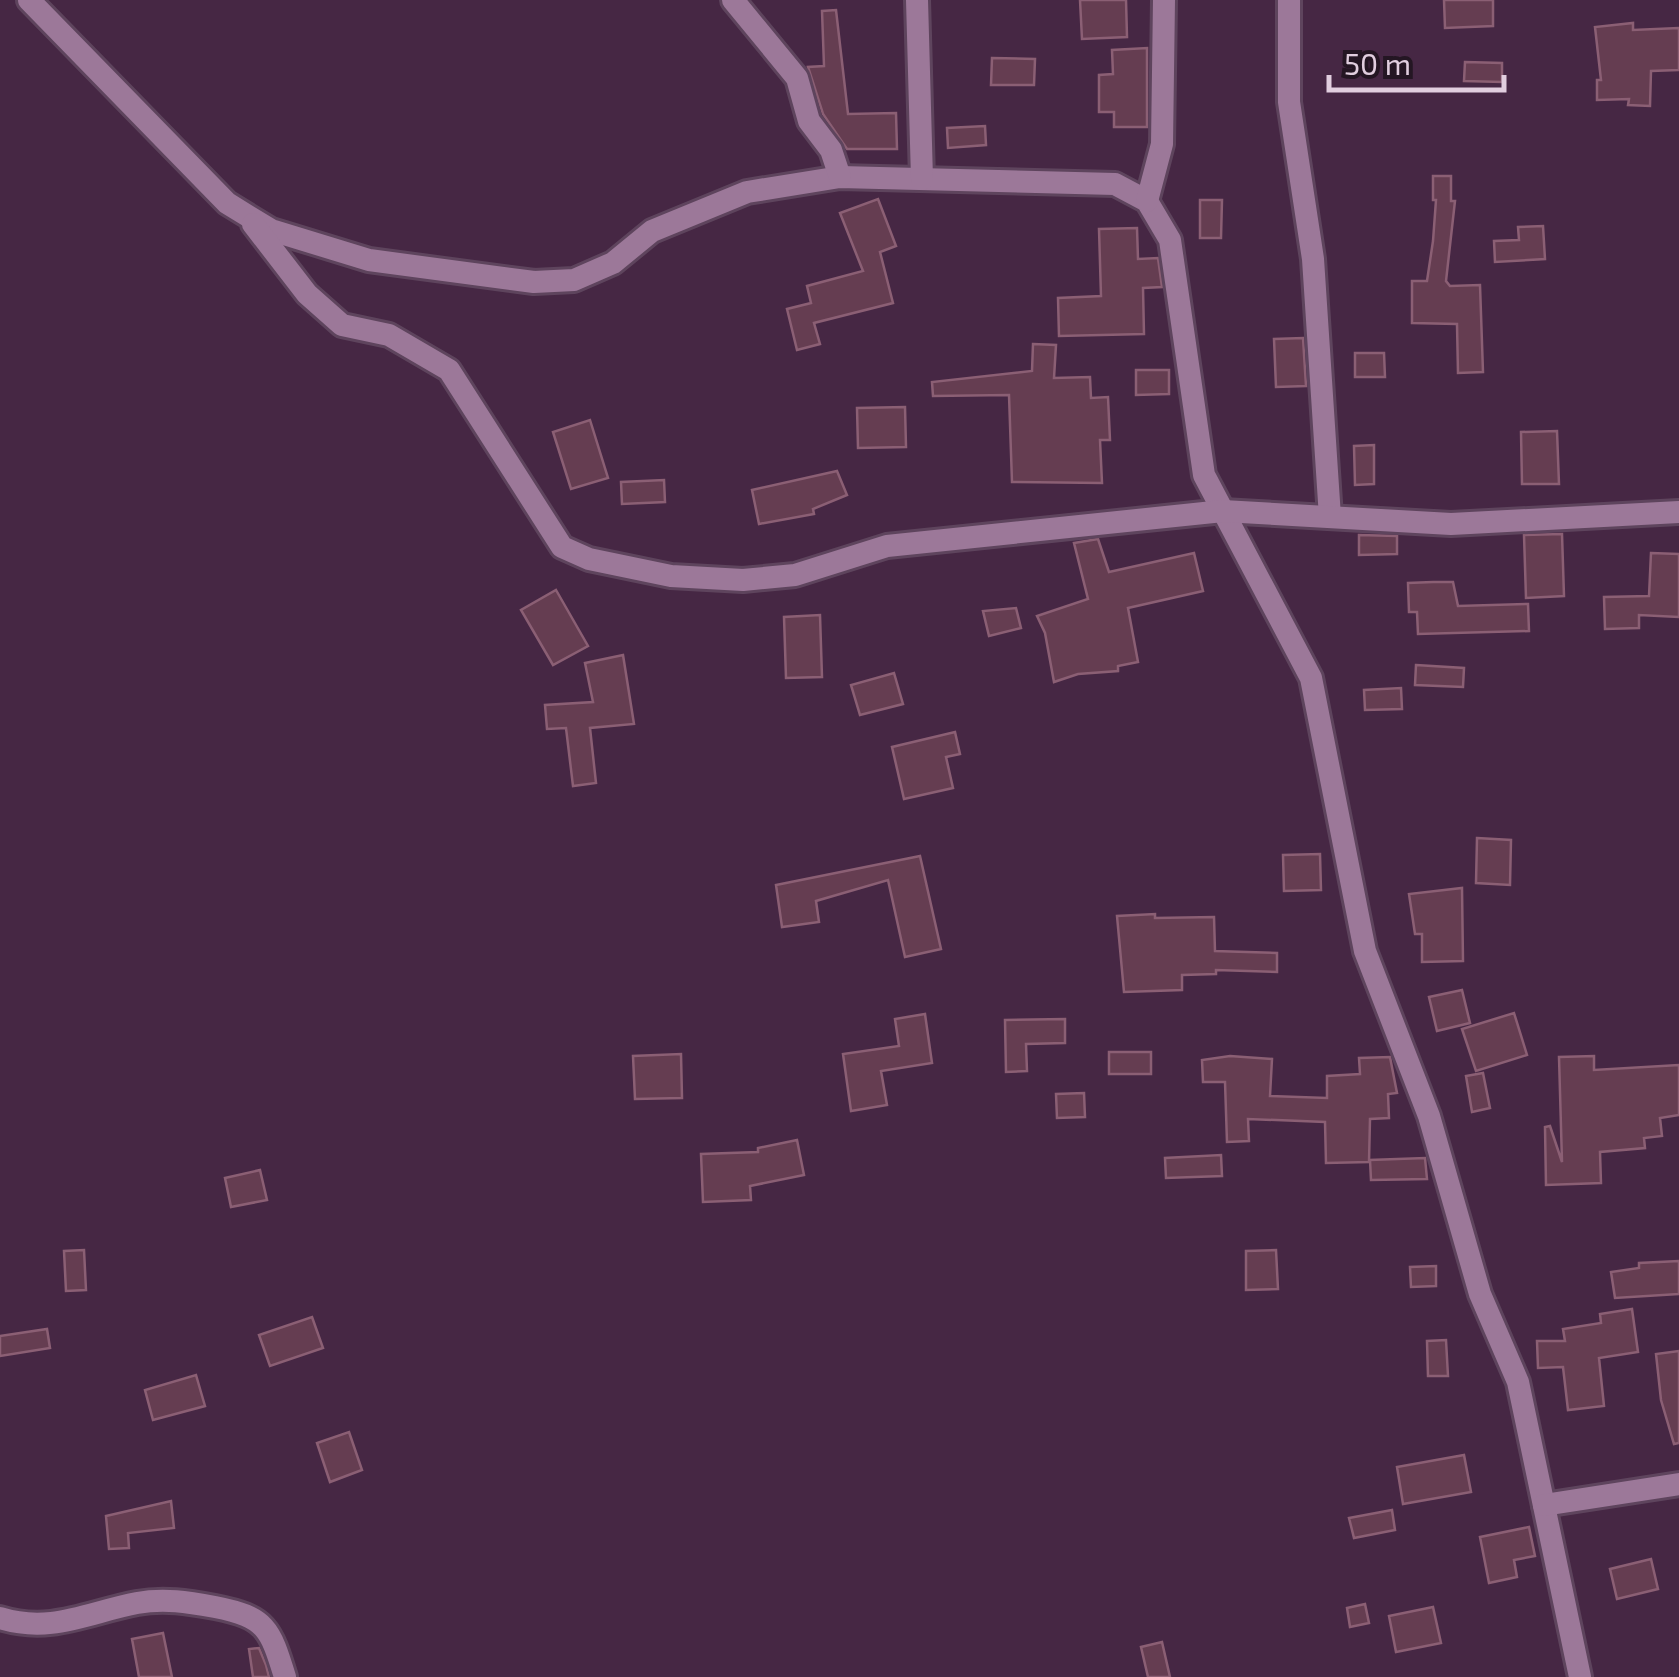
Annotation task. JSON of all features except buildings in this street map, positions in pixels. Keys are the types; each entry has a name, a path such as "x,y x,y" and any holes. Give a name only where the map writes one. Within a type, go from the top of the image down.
{"street":[{"path":"29,0 204,184 270,230 369,260 534,282 574,280 614,262 652,231 747,192 840,177 1115,184 1147,201 1170,240 1204,475 1310,678 1365,951 1429,1116 1480,1294 1518,1382 1580,1677"},
{"path":"733,0 797,78 808,121 831,150 840,177"},
{"path":"917,0 922,179"},
{"path":"1147,201 1162,144 1164,0"},
{"path":"1289,0 1289,102 1313,259 1330,518"},
{"path":"246,215 307,294 342,324 389,334 449,370 562,547 589,560 672,576 743,580 795,575 887,546 1223,511 1452,524 1679,512"},
{"path":"1544,1505 1679,1484"},
{"path":"0,1618 17,1624 78,1622 136,1603 178,1600 252,1614 274,1642 285,1677"}]}
